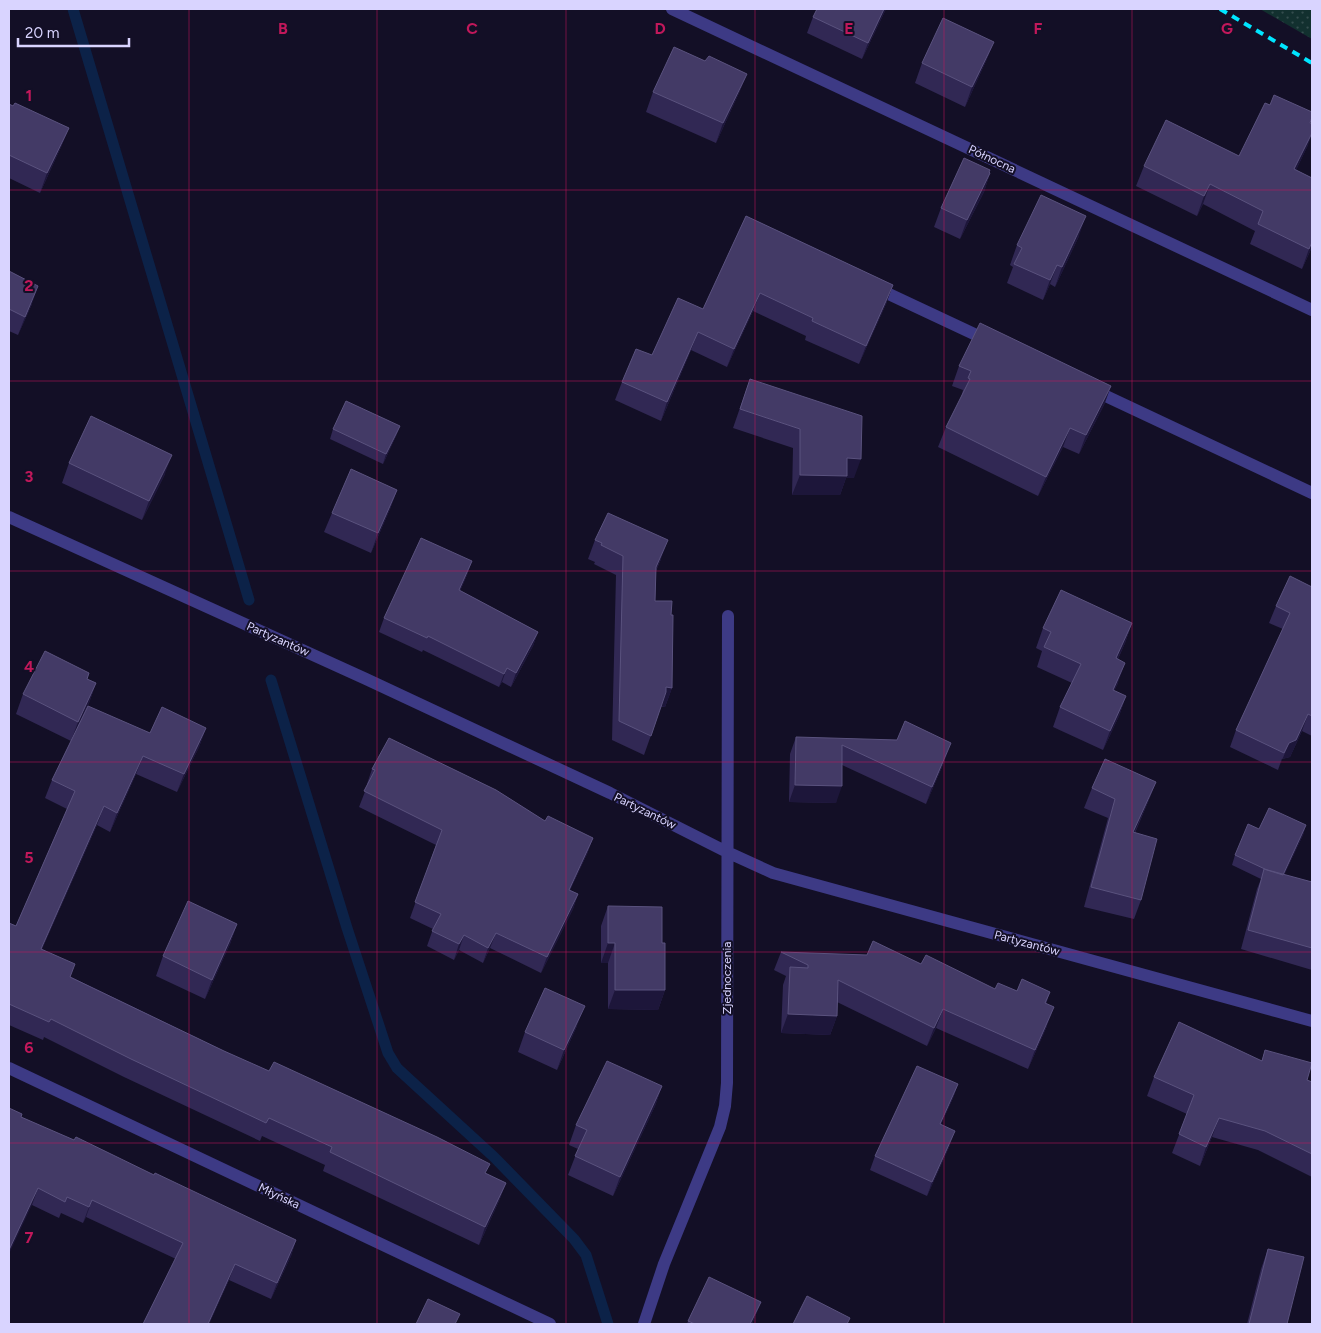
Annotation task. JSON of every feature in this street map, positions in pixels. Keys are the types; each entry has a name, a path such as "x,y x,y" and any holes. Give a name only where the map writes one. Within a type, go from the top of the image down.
{"street":[{"name":"Północna","path":"672,9 1312,310"},
{"path":"865,283 999,346"},
{"path":"1080,384 1312,493"},
{"name":"Partyzantów","path":"9,517 610,793 773,873 1312,1020"},
{"name":"Zjednoczenia","path":"644,1324 664,1264 720,1127 725,1106 728,616"},
{"name":"Młyńska","path":"9,1068 550,1324"}],"green space":[{"path":"1260,9 1312,9 1312,39"}],"building":[{"path":"817,9 884,9 868,43 813,17"},
{"path":"943,18 994,42 972,87 922,63"},
{"path":"674,47 705,61 709,56 747,74 723,123 653,92"},
{"path":"1274,95 1312,112 1310,123 1312,124 1312,133 1294,169 1312,178 1312,242 1309,249 1258,224 1263,211 1210,184 1204,196 1144,166 1166,120 1239,156 1265,103 1270,105"},
{"path":"15,103 69,128 47,173 9,155 9,104 13,106"},
{"path":"964,158 990,170 967,220 941,208"},
{"path":"1041,195 1086,216 1062,267 1057,265 1050,280 1014,264 1022,248 1017,245"},
{"path":"746,216 893,285 866,346 812,321 813,318 760,293 734,349 698,332 667,402 622,382 636,349 652,355 678,298 703,309"},
{"path":"9,271 38,286 25,317 9,309"},
{"path":"980,323 1111,386 1086,435 1070,428 1046,477 946,427 970,379 968,378 971,371 959,366"},
{"path":"750,379 862,416 861,459 847,458 847,476 800,475 800,429 740,409"},
{"path":"346,401 400,426 386,454 333,429"},
{"path":"91,416 172,455 149,501 69,463"},
{"path":"351,469 397,490 378,533 332,513"},
{"path":"608,513 668,540 656,567 655,601 672,601 672,688 666,687 651,736 619,721 623,556 595,540"},
{"path":"421,538 472,561 459,590 538,632 516,673 507,668 504,674 428,636 427,638 384,618"},
{"path":"1290,576 1312,587 1312,716 1308,714 1296,740 1289,743 1284,753 1236,730 1290,613 1276,606"},
{"path":"1061,590 1132,623 1116,658 1125,663 1113,690 1126,696 1110,731 1060,707 1081,664 1044,647 1051,632 1043,628"},
{"path":"45,651 89,673 87,679 96,683 78,722 23,694"},
{"path":"88,706 150,733 162,707 206,728 184,774 143,756 117,813 104,806 41,949 75,964 70,977 224,1051 269,1071 274,1062 437,1137 490,1164 485,1173 506,1183 485,1227 330,1152 332,1147 269,1118 266,1123 51,1019 49,1022 9,1004 9,923 16,926 75,791 52,780"},
{"path":"905,721 951,743 932,787 842,745 842,786 795,785 796,737 897,740"},
{"path":"389,738 496,790 545,821 548,816 593,838 569,890 578,894 547,957 496,933 488,948 464,935 459,944 432,931 441,914 415,902 442,830 364,791 375,770 372,769"},
{"path":"1105,759 1156,782 1133,832 1157,839 1141,900 1091,887 1115,799 1092,788"},
{"path":"1269,808 1306,825 1283,875 1267,870 1235,855 1248,824 1259,829"},
{"path":"1264,869 1312,882 1312,948 1248,930"},
{"path":"188,901 237,924 212,980 163,956"},
{"path":"608,906 662,907 662,943 665,943 665,990 615,990 615,943 608,943"},
{"path":"873,941 921,964 926,955 995,989 998,983 1017,991 1022,979 1050,992 1045,1003 1054,1007 1035,1050 943,1009 934,1028 838,980 837,1016 788,1014 790,967 808,968 808,965 781,952 867,955"},
{"path":"545,988 585,1006 564,1050 525,1032"},
{"path":"1179,1022 1262,1061 1265,1050 1312,1063 1307,1080 1312,1082 1312,1154 1265,1131 1219,1118 1206,1147 1179,1134 1194,1095 1154,1077"},
{"path":"607,1061 662,1086 620,1177 575,1156 587,1130 576,1125"},
{"path":"917,1066 958,1084 940,1124 955,1131 932,1182 875,1156"},
{"path":"9,1108 22,1114 21,1117 74,1140 76,1137 296,1240 277,1283 235,1264 208,1324 143,1324 183,1243 92,1200 89,1207 67,1197 65,1202 38,1188 9,1250"},
{"path":"1268,1249 1304,1257 1287,1324 1249,1324"},
{"path":"709,1277 761,1302 750,1324 695,1324 688,1321"},
{"path":"807,1296 850,1318 847,1324 793,1324"},
{"path":"428,1299 460,1314 455,1324 416,1324"}],"waterway":[{"path":"73,9 249,600"},
{"path":"271,680 347,928 388,1053 397,1068 494,1157 574,1239 586,1255 608,1324"}],"railway":[{"path":"1220,9 1312,63"}]}
